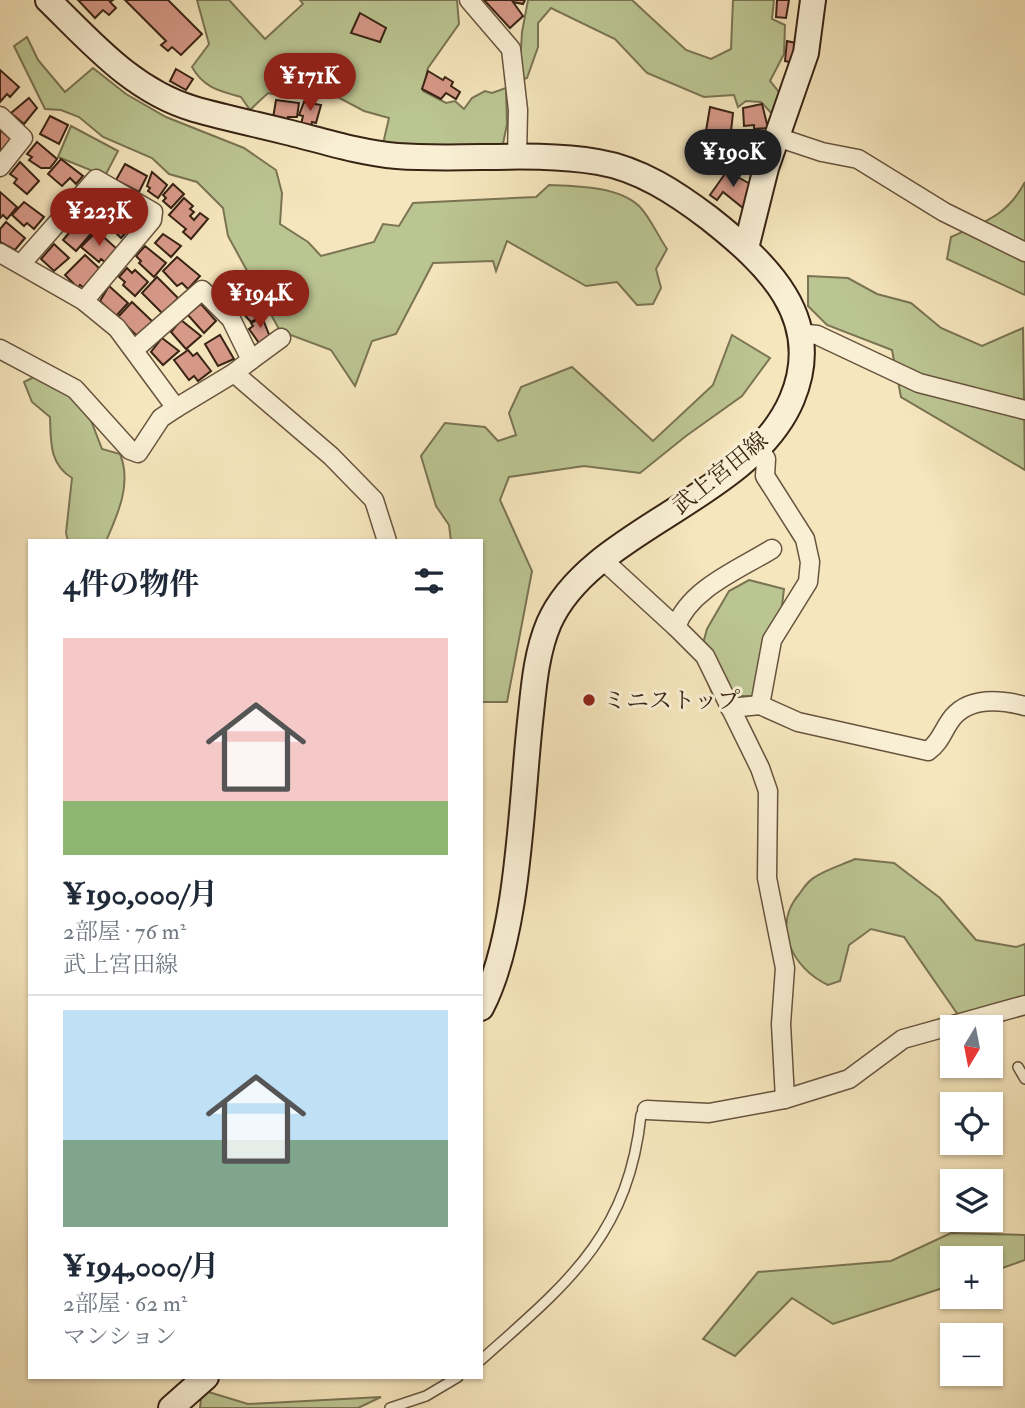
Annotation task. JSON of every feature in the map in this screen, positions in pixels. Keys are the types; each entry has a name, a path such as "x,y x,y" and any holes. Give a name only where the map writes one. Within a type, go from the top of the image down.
{"main road":[{"name":"武上宮田線","path":"48,0 113,64 148,90 190,108 340,146 397,156 517,156 598,162 640,174 678,196 747,248 783,290 791,304 799,333 801,359 796,389 786,411 759,447 714,484 603,560 563,599 542,640 510,906 497,969 483,1003"},
{"path":"747,248 761,185 806,53 813,0"},
{"path":"171,1408 204,1379"}],"street":[{"path":"469,0 511,49 518,110 517,156"},
{"path":"0,116 23,138 0,167"},
{"path":"777,137 822,152 858,159 944,212 1025,252"},
{"path":"21,264 96,179 123,192 153,212 152,220 84,301"},
{"path":"0,253 84,301 117,328 176,408"},
{"path":"135,349 202,290 231,319 251,360"},
{"path":"799,333 817,335 919,383 1025,410"},
{"path":"0,349 75,389 130,450 138,453 161,418 234,373 281,338"},
{"path":"234,373 331,456 374,500 386,539"},
{"path":"759,447 766,459 765,476 805,539 810,562 808,582 772,640 760,705"},
{"path":"676,627 681,613 705,591 772,549"},
{"path":"603,560 705,656 760,768 768,792 767,878 785,968 780,1024 785,1099"},
{"path":"730,708 760,705 799,722 928,751 938,744 954,716 972,704 1005,700 1025,706"},
{"path":"647,1110 709,1113 785,1099 849,1079 903,1039 1025,1005"}],"lane":[{"path":"1018,1067 1025,1079"},
{"path":"483,1358 559,1292 591,1254 613,1214 635,1155 641,1115 647,1110"},
{"path":"390,1408 426,1395 454,1379"}],"green space":[{"path":"197,0 229,0 265,39 303,4 300,0 457,0 459,24 428,68 423,91 446,103 455,101 464,109 472,98 485,91 492,93 506,88 507,124 502,149 382,148 389,118 364,111 317,86 287,97 268,93 250,110 241,97 207,84 192,67 209,44"},
{"path":"528,0 632,0 686,50 711,59 731,49 733,0 774,0 772,19 785,25 784,54 770,81 783,97 773,115 761,102 746,101 738,107 734,95 704,97 647,73 615,39 551,8 538,23 538,47 527,78 519,81 522,32"},
{"path":"27,37 38,60 65,92 93,68 126,94 166,117 244,148 276,170 282,193 280,224 308,242 321,256 374,242 383,224 399,226 413,203 536,197 549,185 584,187 620,194 643,210 667,249 656,269 661,288 653,304 637,305 617,282 586,286 507,241 496,271 493,261 433,263 396,334 372,341 355,386 331,350 280,331 228,236 223,208 197,182 169,174 152,158 103,137 79,117 61,110 45,109 14,46"},
{"path":"71,126 118,151 105,176 58,157"},
{"path":"1025,182 1025,295 947,259 951,237 994,217 1018,194"},
{"path":"808,276 848,278 877,294 911,303 941,328 982,346 1023,328 1025,470 901,397 892,350 827,325 808,306"},
{"path":"732,335 770,358 742,396 640,473 584,466 509,477 500,500 532,571 507,702 483,702 483,539 451,539 449,525 436,506 421,456 445,423 485,427 498,441 516,435 509,413 521,387 572,367 653,441 713,385"},
{"path":"40,374 85,405 102,449 120,454 125,476 124,487 119,509 107,539 68,539 72,478 55,459 51,444 50,417 32,402 24,382"},
{"path":"749,580 784,589 773,681 752,696 713,696 699,658 707,629 729,591"},
{"path":"855,859 894,863 940,898 976,940 1016,947 1025,944 1025,1002 985,1015 958,1015 904,937 871,929 849,945 840,981 828,985 815,978 804,968 790,945 787,919 791,906 805,886 824,872"},
{"path":"951,1233 1025,1235 1025,1260 1003,1268 1003,1246 940,1246 940,1289 833,1324 792,1298 735,1356 703,1339 758,1272 891,1261"},
{"path":"202,1390 248,1404 381,1397 358,1408 200,1408"}],"building":[{"path":"78,0 113,0 110,2 116,8 109,15 103,10 95,18"},
{"path":"125,0 168,0 202,34 181,55 172,47 168,51 161,45 166,41"},
{"path":"484,0 525,0 523,4 513,2 523,16 510,28"},
{"path":"777,0 789,0 786,18 776,17"},
{"path":"360,13 386,28 380,42 351,33"},
{"path":"787,41 800,44 793,63 785,61"},
{"path":"176,69 193,79 186,90 170,81"},
{"path":"0,70 19,87 10,97 7,94 0,102"},
{"path":"428,71 443,80 445,77 453,82 451,86 460,92 456,99 446,93 441,99 422,89"},
{"path":"29,98 37,108 24,124 11,113"},
{"path":"276,100 299,103 297,117 288,117 288,120 273,118"},
{"path":"304,102 321,105 316,123 312,122 311,126 301,124 303,116 299,115"},
{"path":"762,104 768,128 754,129 754,125 744,126 743,108"},
{"path":"710,107 733,113 731,131 706,131"},
{"path":"50,116 68,125 59,144 40,134"},
{"path":"0,130 12,140 0,153"},
{"path":"37,142 57,159 50,168 41,168 29,160 32,157 27,154"},
{"path":"61,159 83,176 76,184 70,178 62,186 48,174"},
{"path":"20,162 39,181 27,194 14,183 17,179 10,174"},
{"path":"125,164 147,176 139,192 116,180"},
{"path":"727,171 752,185 746,195 750,199 743,208 723,192 717,200 710,195"},
{"path":"152,172 167,185 158,198 148,191"},
{"path":"173,184 184,194 171,208 163,201 166,198 163,195"},
{"path":"0,192 17,207 7,219 3,215 0,218"},
{"path":"90,194 110,212 98,226 78,210"},
{"path":"184,198 193,206 190,209 194,212 190,216 194,220 200,213 208,219 191,239 183,232 186,229 169,215"},
{"path":"24,202 44,217 34,229 27,223 24,226 12,215"},
{"path":"118,206 141,222 131,233 128,230 121,238 106,223"},
{"path":"83,217 96,228 76,251 63,240"},
{"path":"6,222 25,238 15,250 0,242 0,229"},
{"path":"97,231 117,249 106,263 101,259 99,262 81,247"},
{"path":"163,234 181,246 171,257 155,243"},
{"path":"54,244 69,258 54,271 41,259"},
{"path":"145,246 166,263 154,277 139,263 141,261 136,256"},
{"path":"85,255 100,269 84,288 80,285 78,288 65,275"},
{"path":"177,257 200,276 188,289 182,283 177,286 163,271"},
{"path":"127,268 132,273 135,270 148,282 135,296 119,277"},
{"path":"157,277 178,298 163,314 142,293"},
{"path":"225,277 230,282 232,279 245,291 241,299 236,297 227,302 214,288"},
{"path":"109,286 128,303 116,316 100,301"},
{"path":"250,300 262,316 251,322 237,307"},
{"path":"132,302 153,322 141,334 136,335 118,317"},
{"path":"201,304 216,321 204,333 187,314"},
{"path":"262,317 270,337 259,343 249,329 253,326 251,323"},
{"path":"181,320 201,336 186,349 171,332"},
{"path":"220,335 234,359 218,366 205,344"},
{"path":"162,338 179,351 163,365 151,352"},
{"path":"188,350 193,356 197,353 211,371 198,381 194,376 189,380 174,360"}],"place":[{"name":"ミニストップ","path":"589,700"}]}
